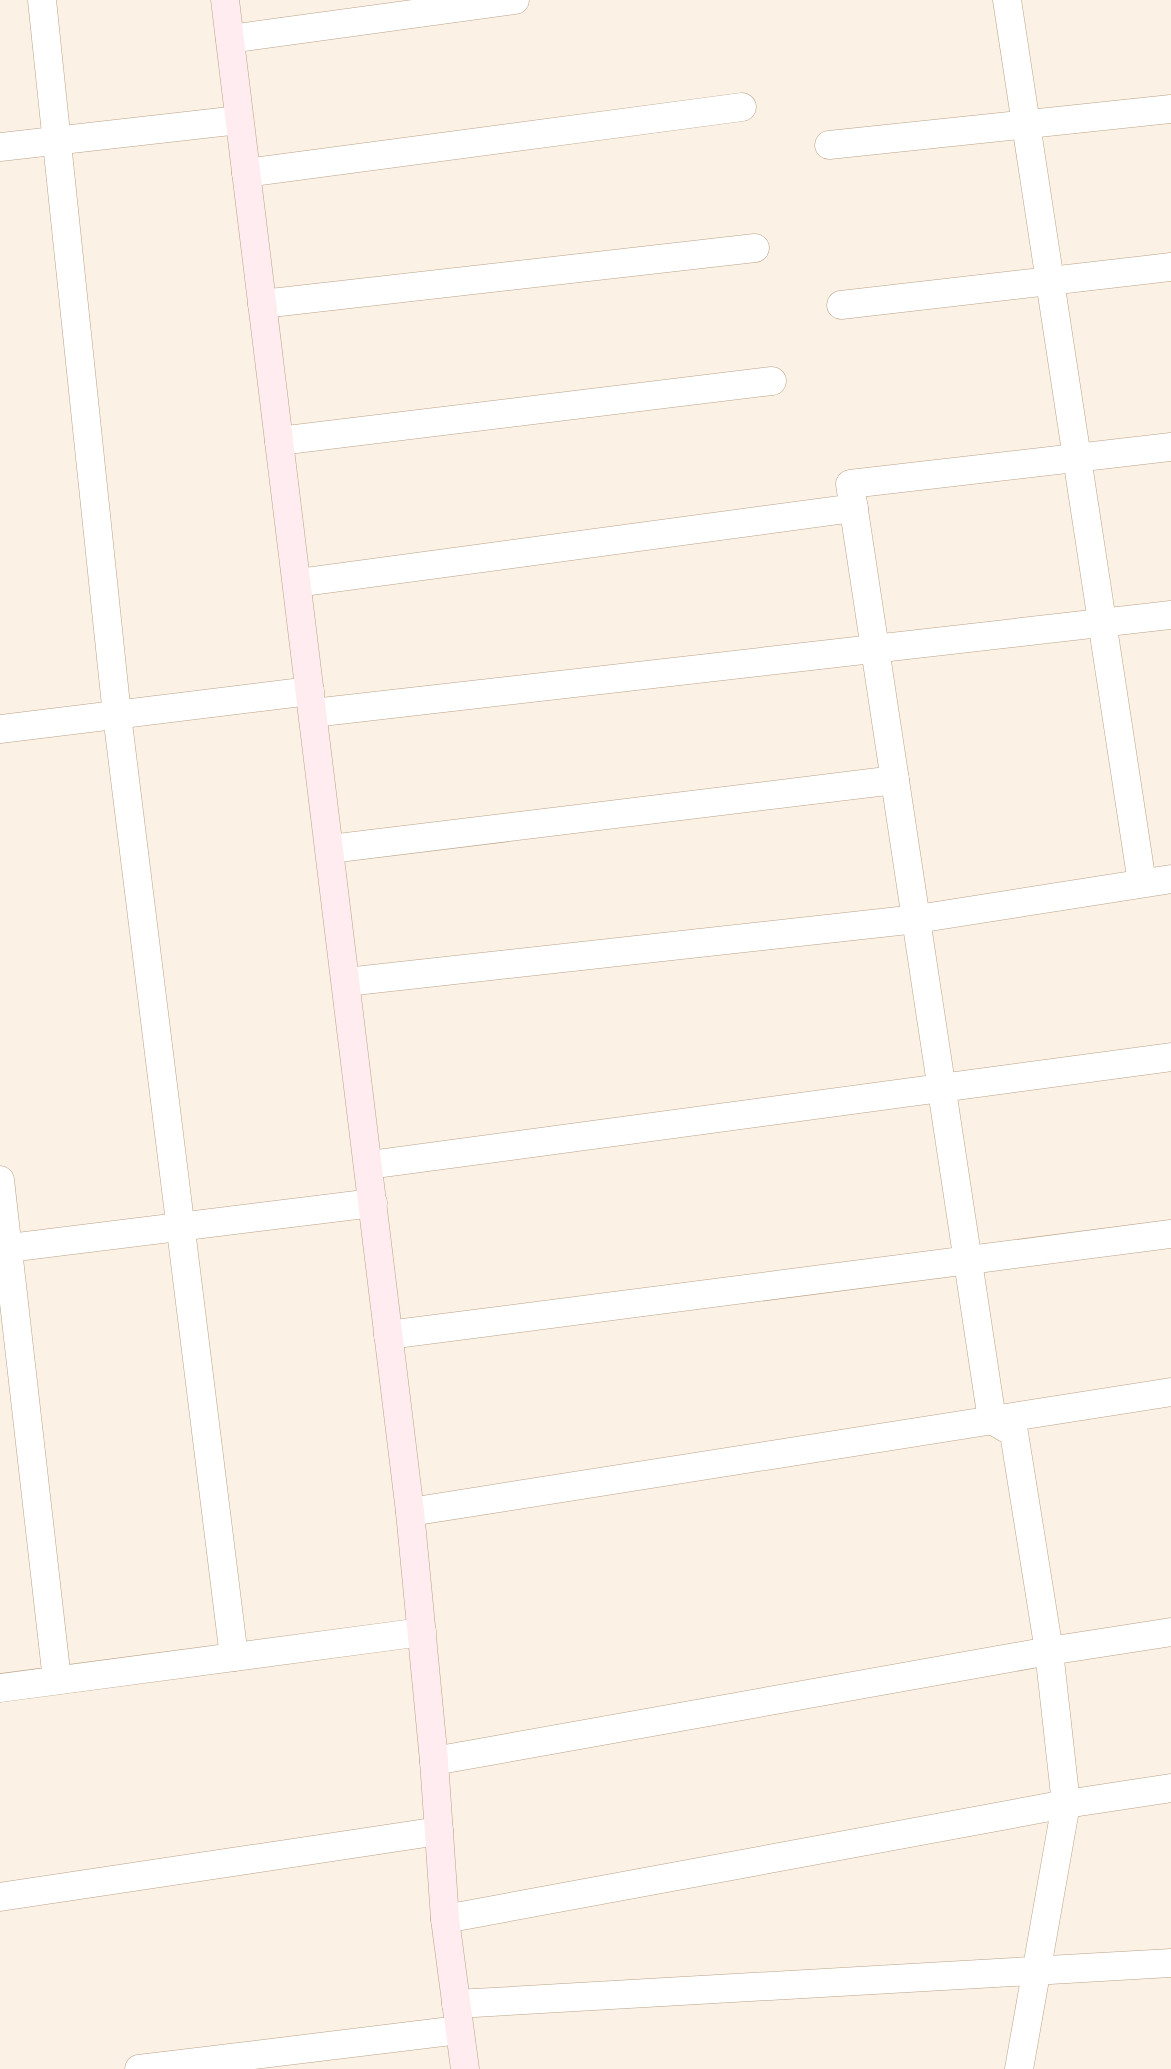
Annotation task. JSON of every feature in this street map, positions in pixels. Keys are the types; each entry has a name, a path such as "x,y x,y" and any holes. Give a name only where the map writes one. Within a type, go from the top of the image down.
{"street":[{"path":"42,0 117,715 234,1657"},
{"path":"225,0 410,1512 434,1761 444,1920 465,2069"},
{"path":"230,39 515,0"},
{"path":"1006,0 1142,883"},
{"path":"246,172 742,107"},
{"path":"829,145 1171,109"},
{"path":"0,147 239,120"},
{"path":"262,304 755,248"},
{"path":"841,305 1171,267"},
{"path":"279,442 772,381"},
{"path":"992,1420 850,484 1171,447"},
{"path":"297,583 854,508"},
{"path":"0,729 117,715 311,702 875,648 1171,615"},
{"path":"330,849 895,780"},
{"path":"346,982 917,920 1171,878"},
{"path":"369,1165 1171,1057"},
{"path":"0,1180 4,1248 58,1680"},
{"path":"4,1248 373,1203"},
{"path":"388,1334 1171,1234"},
{"path":"410,1512 1171,1392"},
{"path":"992,1420 1014,1433 1049,1652 1066,1804 1019,2069"},
{"path":"0,1688 422,1632"},
{"path":"434,1761 1171,1632"},
{"path":"444,1920 1066,1804 1171,1788"},
{"path":"0,1897 439,1831"},
{"path":"139,2069 458,2017 1037,1970 1171,1963"}]}
